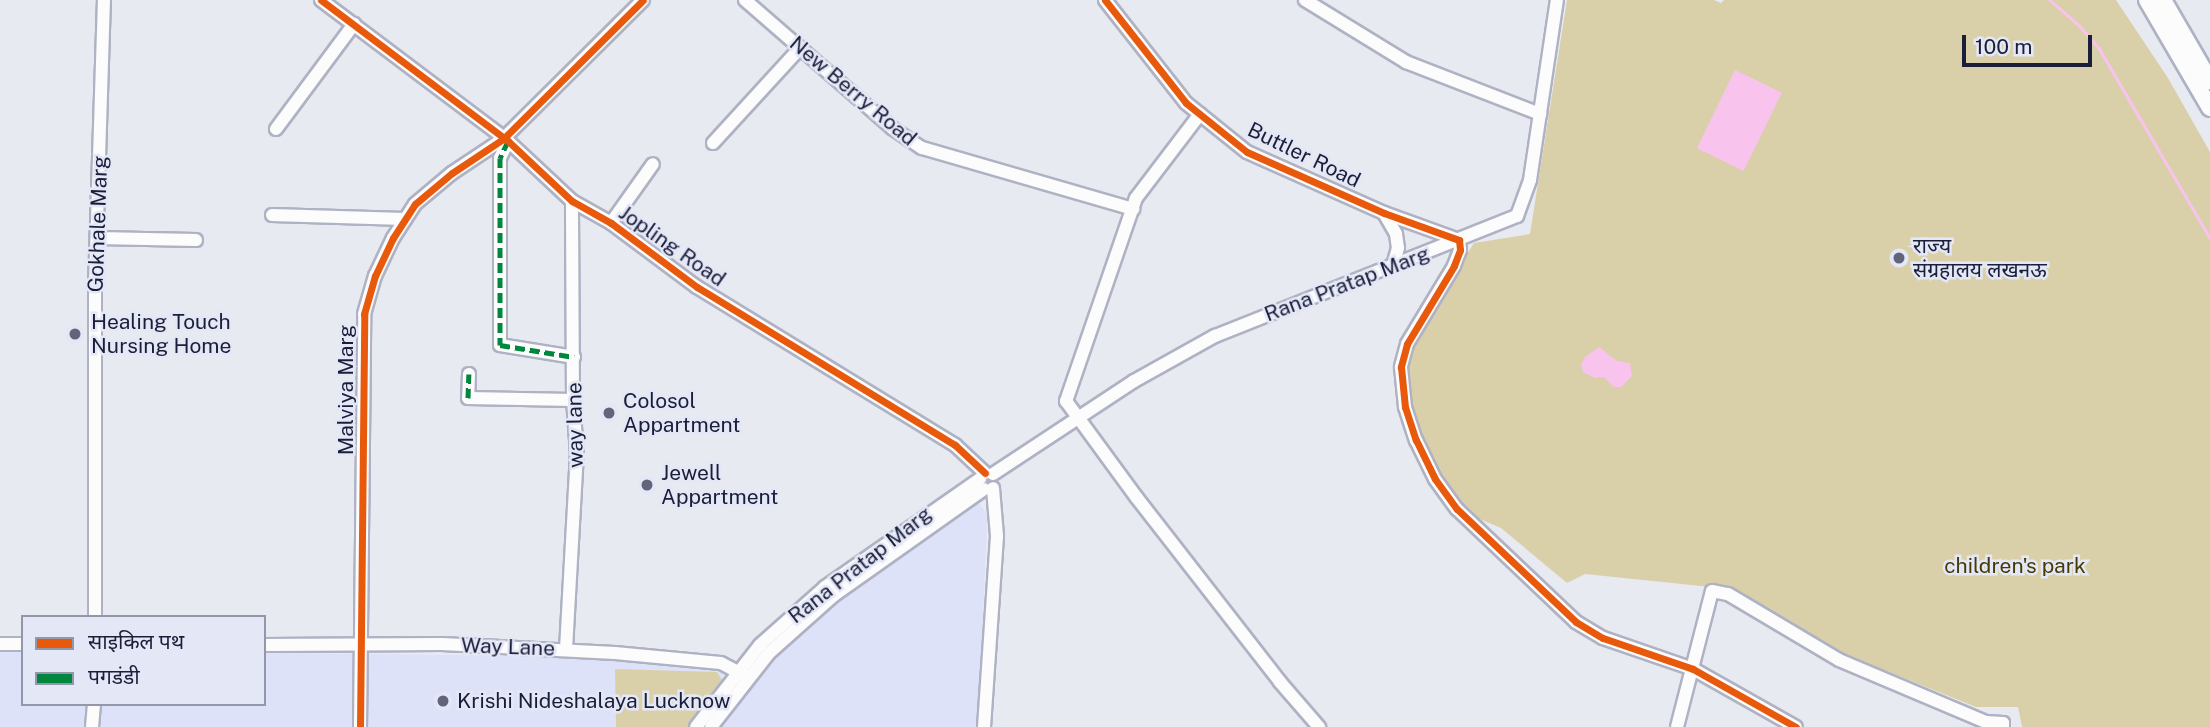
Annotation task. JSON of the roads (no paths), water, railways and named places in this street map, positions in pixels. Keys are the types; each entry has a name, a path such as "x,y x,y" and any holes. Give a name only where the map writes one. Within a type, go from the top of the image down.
{"main road":[{"path":"2147,0 2210,108"},
{"path":"2163,0 2210,81"}],"street":[{"name":"Gokhale Marg","path":"95,615 97,238 104,0"},
{"name":"Jopling Road","path":"321,0 505,140 572,201 611,223 697,287 955,445 987,481"},
{"name":"Malviya Marg","path":"360,727 364,314 375,276 415,204 450,175 505,140 643,0"},
{"name":"New Berry Road","path":"745,0 892,128 922,148 1133,209"},
{"name":"Buttler Road","path":"1105,0 1186,103 1247,152 1384,214 1459,240"},
{"path":"1305,0 1405,62 1540,114"},
{"name":"Rana Pratap Marg","path":"696,727 743,674 833,596 1076,418 1215,336 1517,216 1530,180 1557,0"},
{"path":"276,129 354,24"},
{"path":"713,143 800,48"},
{"path":"1200,114 1136,198 1066,401 1076,418 1280,682 1319,727"},
{"path":"505,140 500,158 500,345 574,357"},
{"path":"611,223 653,164"},
{"name":"way lane","path":"566,649 577,454 573,400 572,201"},
{"path":"1384,214 1396,234 1398,248 1393,265"},
{"path":"272,215 405,219"},
{"path":"97,238 196,240"},
{"path":"1459,240 1460,250 1454,266 1406,344 1401,367 1405,407 1416,440 1436,479 1457,509 1576,622 1603,638 1693,669 1794,726"},
{"path":"469,374 468,398 573,400"},
{"path":"984,727 997,536 987,481"},
{"path":"1677,727 1712,591 1728,594 1850,665 1986,722 2003,723 2003,727"},
{"path":"0,644 21,644"},
{"name":"Way Lane","path":"266,645 566,649 721,663 743,674"},
{"name":"Rana Pratap Marg","path":"711,727 743,674"},
{"path":"92,727 94,706"}],"waterway":[{"path":"2050,0 2079,25 2099,48 2210,238"}],"place":[{"name":"राज्य संग्रहालय लखनऊ","path":"1899,258"},
{"name":"Healing Touch Nursing Home","path":"75,334"},
{"name":"Colosol Appartment","path":"609,413"},
{"name":"Jewell Appartment","path":"647,485"},
{"name":"Krishi Nideshalaya Lucknow","path":"443,701"}],"park label":[{"name":"children's park","path":"2015,566"}]}
